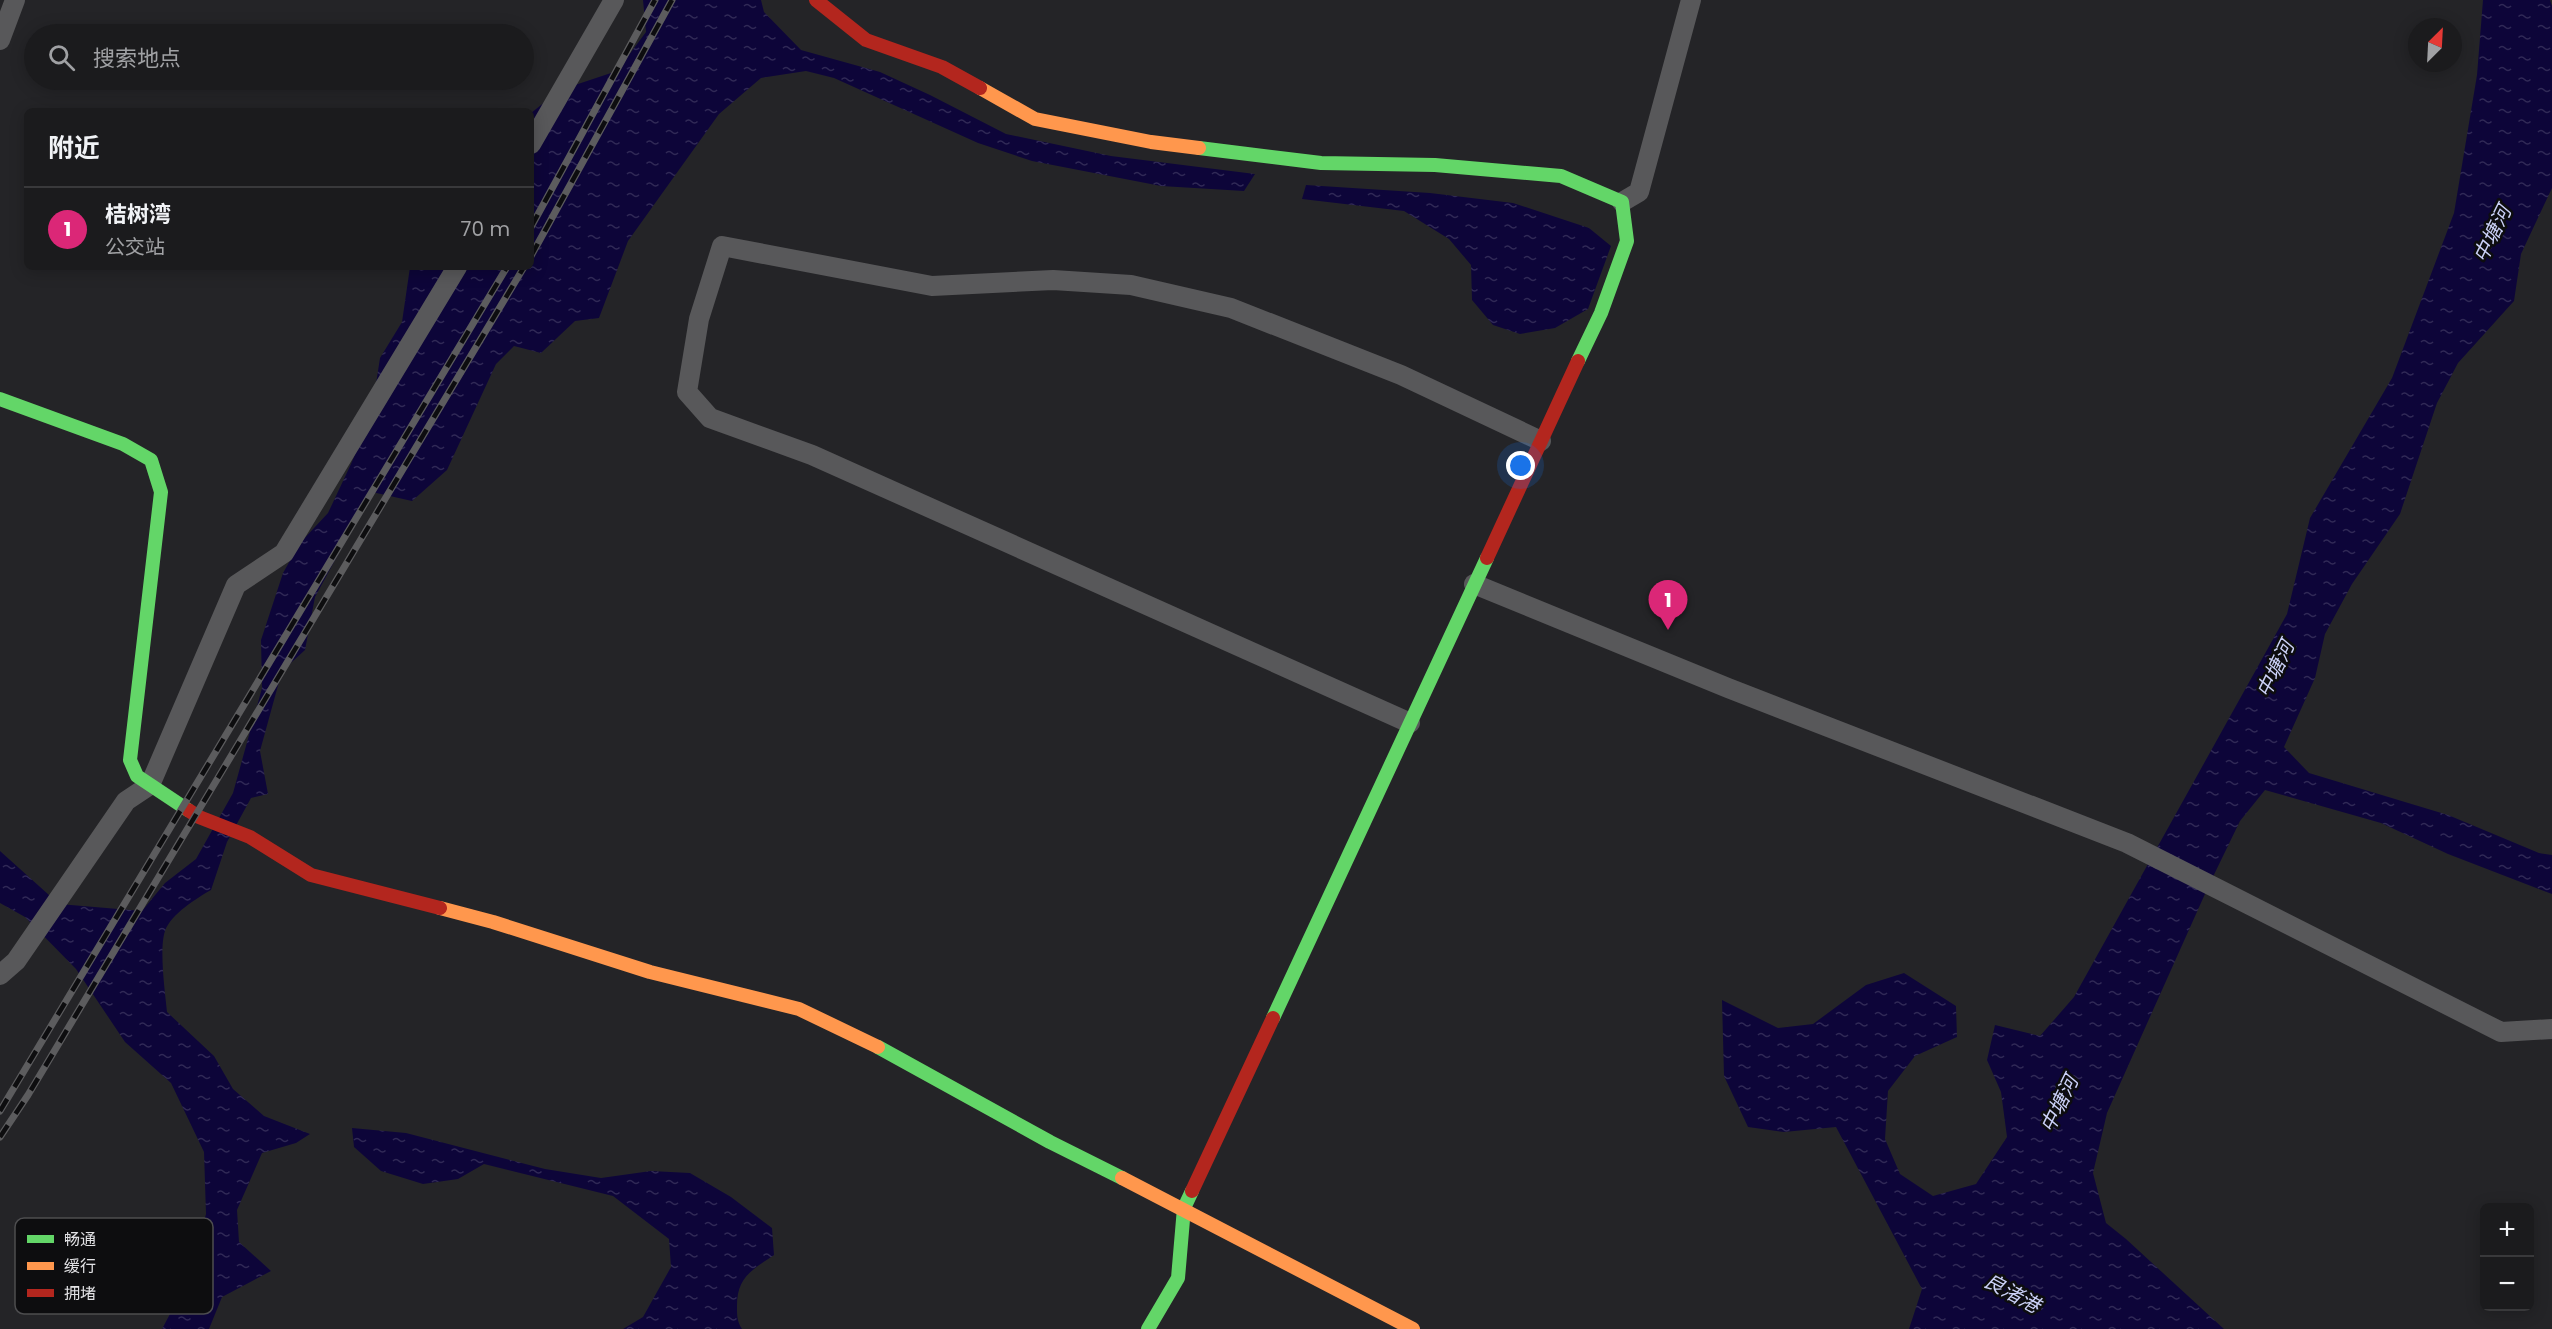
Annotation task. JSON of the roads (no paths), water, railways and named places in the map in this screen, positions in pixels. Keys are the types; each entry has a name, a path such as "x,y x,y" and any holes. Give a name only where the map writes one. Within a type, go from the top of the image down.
{"street":[{"path":"0,40 15,0"},
{"path":"534,139 614,0"},
{"path":"816,0 866,40 942,67 1035,118 1151,142 1321,163 1435,165 1561,176 1622,202"},
{"path":"1622,202 1639,192 1691,0"},
{"path":"1148,1329 1178,1278 1184,1208 1601,313 1628,241 1622,202"},
{"path":"1410,723 812,455 710,418 687,392 699,320 722,246 932,286 1053,280 1131,285 1231,308 1401,375 1541,441"},
{"path":"0,975 16,961 126,801 150,785 236,585 284,554 455,270"},
{"path":"0,399 123,444 151,460 161,492 130,760 137,776 150,785 199,817 250,837 311,875 493,922 650,972 799,1009 884,1050 1050,1142 1184,1208 1413,1329"},
{"path":"1474,584 1728,688 2136,848 2501,1032 2552,1029"}],"water":[{"path":"643,0 761,0 764,12 801,50 880,72 1006,134 1111,156 1255,174 1244,191 1161,186 1032,161 978,143 834,78 806,71 761,78 719,114 628,241 599,318 575,321 541,353 514,346 496,364 447,470 412,501 372,492 315,597 305,650 282,671 260,751 268,794 251,798 227,842 211,890 185,907 173,919 165,931 162,948 167,1012 214,1056 233,1089 264,1116 310,1134 296,1143 262,1153 237,1210 239,1242 271,1271 222,1297 209,1329 162,1329 170,1314 213,1314 213,1218 205,1218 204,1152 171,1083 125,1042 76,969 25,917 0,903 0,851 59,904 142,911 165,883 196,859 233,793 262,688 261,640 283,573 300,543 328,513 351,464 371,416 380,358 402,322 410,270 534,270 534,111 560,90 617,71 646,32"},
{"path":"2483,0 2550,0 2552,6 2552,188 2521,254 2514,301 2458,363 2437,403 2400,514 2352,584 2325,634 2315,678 2284,747 2309,773 2448,815 2539,853 2552,855 2552,894 2448,854 2381,823 2265,790 2240,821 2209,885 2107,1113 2093,1173 2106,1223 2224,1329 1909,1329 1922,1289 1836,1127 1784,1132 1748,1127 1724,1076 1722,1000 1778,1028 1813,1024 1866,985 1904,973 1956,1006 1957,1037 1915,1056 1888,1091 1885,1139 1900,1174 1933,1196 1976,1184 2007,1137 2001,1092 1987,1060 1995,1025 2040,1036 2074,997 2287,614 2310,518 2392,378 2454,213 2477,75"},
{"path":"1306,185 1430,193 1513,203 1589,228 1611,246 1588,309 1555,328 1520,334 1493,325 1472,300 1471,265 1449,239 1404,211 1302,199"},
{"path":"352,1128 406,1133 545,1169 601,1178 651,1171 690,1173 731,1197 772,1228 774,1255 747,1275 743,1281 738,1296 737,1313 742,1329 623,1329 643,1317 671,1267 669,1239 613,1196 484,1164 458,1179 423,1184 381,1171 354,1147"}],"railway":[{"path":"534,222 655,0"},
{"path":"534,251 672,0"},
{"path":"0,1111 505,270"},
{"path":"0,1137 28,1095 522,270"}],"place":[{"name":"桔树湾","path":"1668,630"}],"water label":[{"name":"中塘河","path":"2492,234"},
{"name":"中塘河","path":"2275,669"},
{"name":"中塘河","path":"2059,1104"},
{"name":"良渚港","path":"2012,1293"}]}
